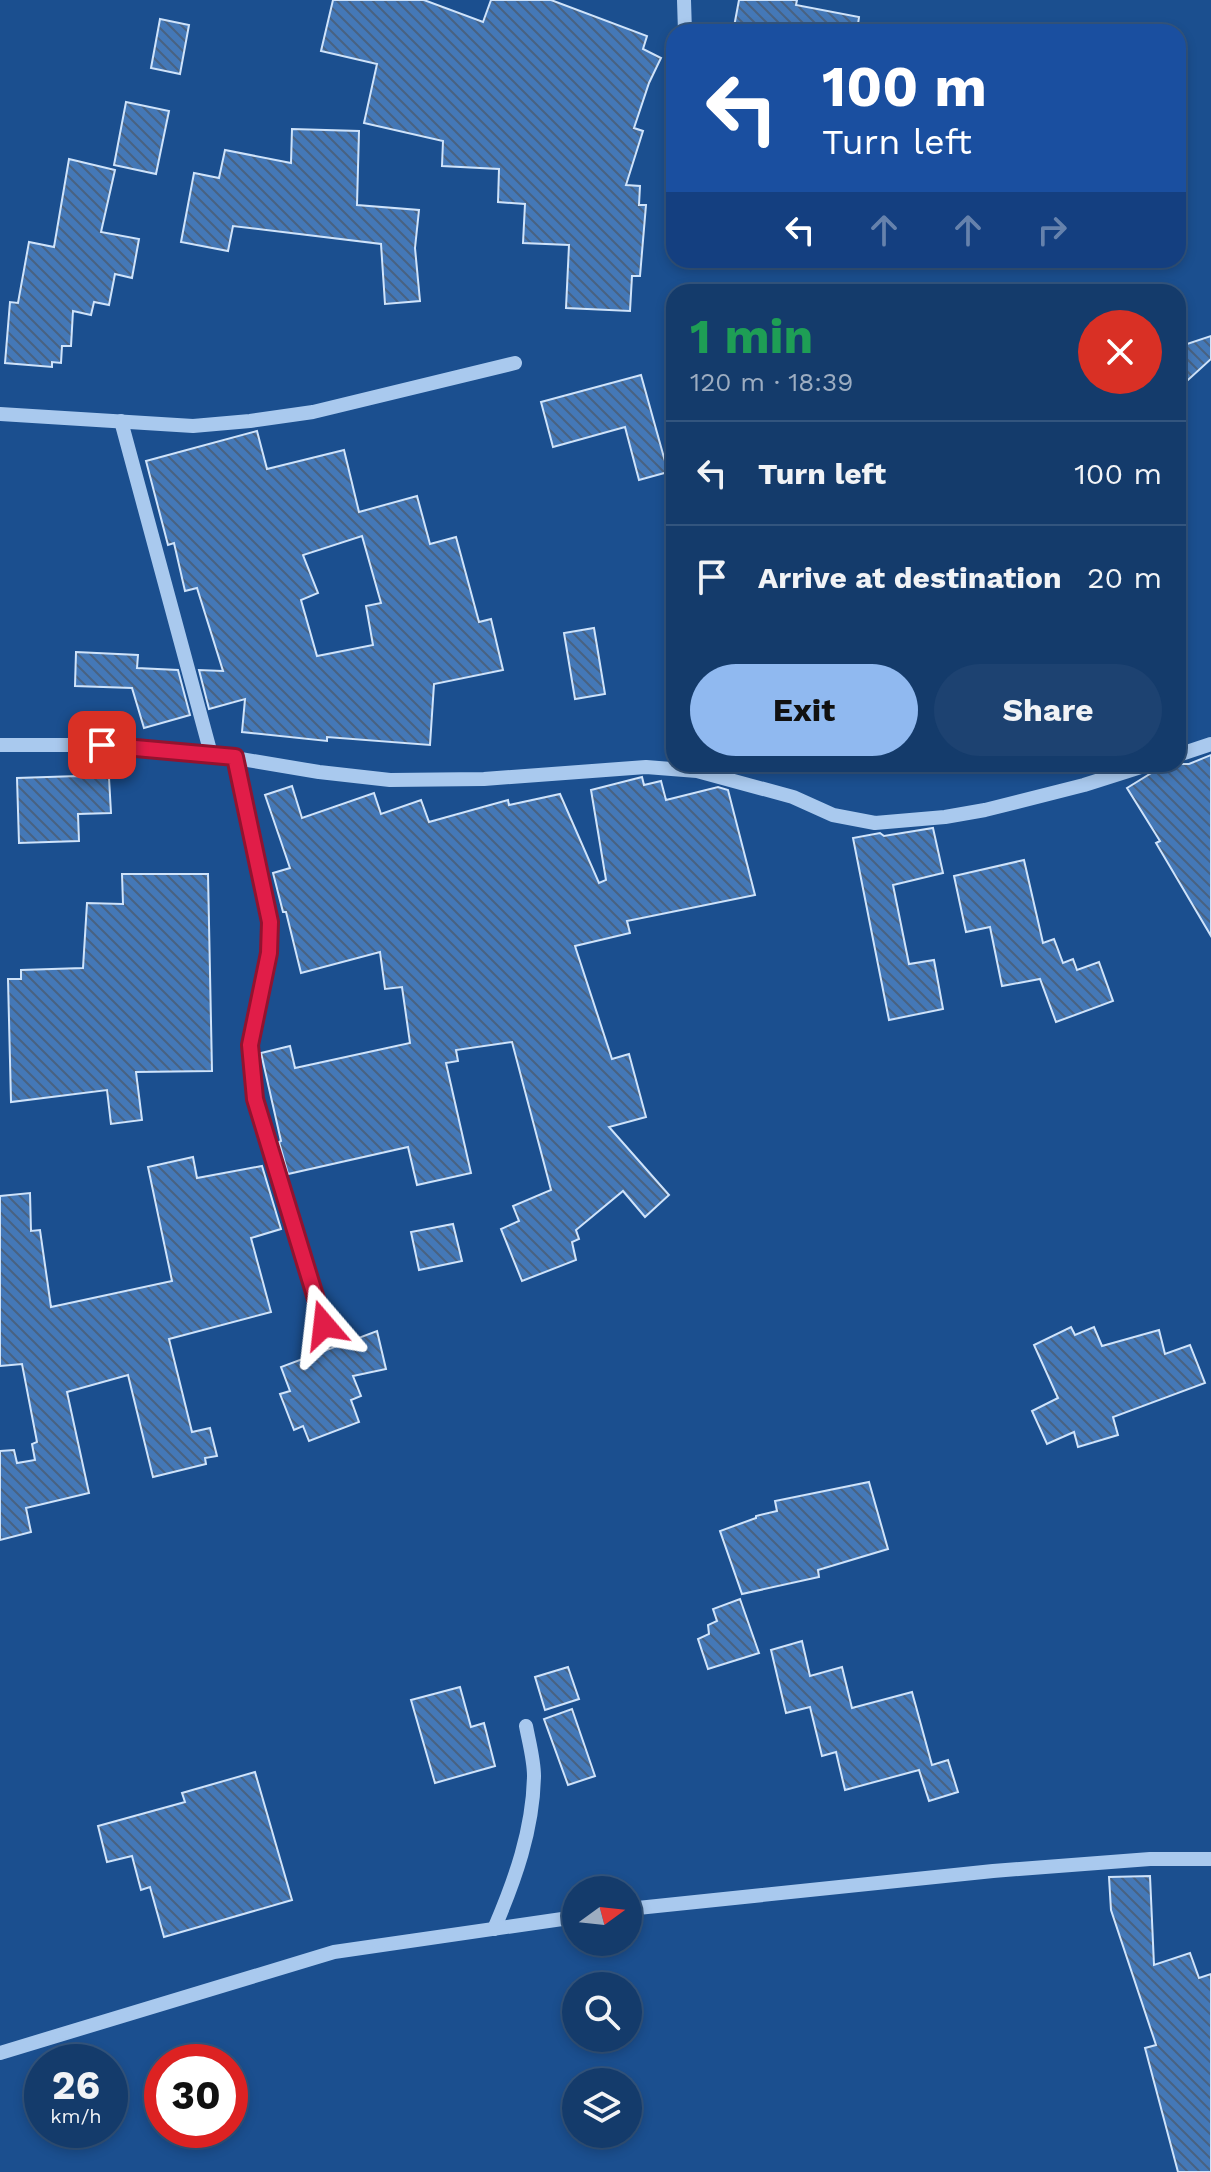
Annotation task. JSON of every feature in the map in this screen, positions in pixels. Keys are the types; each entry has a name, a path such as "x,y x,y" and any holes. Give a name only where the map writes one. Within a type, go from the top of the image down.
{"street":[{"path":"684,0 685,24"},
{"path":"0,414 193,426 327,409 515,363"},
{"path":"121,421 211,754"},
{"path":"1186,752 1211,744"},
{"path":"0,745 102,745 211,754 390,780 484,779 646,767 666,769"},
{"path":"235,757 270,922 269,953 250,1045 255,1099 324,1325"},
{"path":"701,772 793,797 833,815 875,823 985,810 1125,772"},
{"path":"494,1929 514,1882 531,1817 534,1773 526,1726"},
{"path":"642,1908 993,1871 1150,1859 1211,1859"},
{"path":"0,2053 334,1952 562,1919"}],"building":[{"path":"333,0 424,0 483,22 491,0 551,0 647,36 643,49 661,58 634,128 643,131 626,185 640,186 639,205 646,205 640,276 632,276 630,311 566,308 569,245 523,243 525,204 498,202 499,169 442,166 443,141 364,123 377,64 321,51"},
{"path":"739,0 797,0 796,5 859,17 858,24 734,24"},
{"path":"160,19 189,25 180,74 151,68"},
{"path":"126,102 169,111 156,174 114,165"},
{"path":"292,129 359,131 357,205 419,210 415,248 420,301 385,304 381,244 233,226 228,251 181,242 194,173 219,178 225,150 291,163"},
{"path":"69,159 115,170 101,232 139,239 132,278 115,274 109,305 94,302 91,315 73,311 71,346 62,346 61,363 52,362 52,367 5,363 10,302 18,303 29,242 54,247"},
{"path":"1211,336 1211,359 1186,382 1186,344"},
{"path":"641,375 666,473 639,480 625,427 553,447 541,402"},
{"path":"257,431 267,469 344,450 359,512 417,496 430,544 456,537 479,622 491,619 503,670 434,684 430,745 327,737 327,741 242,732 245,699 209,709 199,670 223,671 197,588 185,591 174,543 168,545 146,461","holes":["362,536 381,603 366,606 373,645 317,656 301,600 318,593 303,555"]},
{"path":"594,628 605,694 575,699 564,633"},
{"path":"76,652 138,655 137,668 178,670 190,715 144,728 132,688 75,686"},
{"path":"1211,755 1211,936 1156,843 1160,841 1127,788 1153,772 1186,772 1186,764"},
{"path":"642,777 644,785 661,781 666,800 718,787 728,790 755,895 627,921 630,933 575,946 612,1059 629,1054 646,1117 609,1127 669,1195 645,1217 623,1191 576,1230 579,1239 572,1242 576,1260 522,1281 501,1229 519,1221 513,1206 551,1190 512,1042 456,1050 458,1061 446,1063 471,1173 417,1185 408,1147 288,1174 261,1053 290,1046 295,1068 410,1043 402,987 385,989 380,952 301,973 273,873 290,868 265,795 292,786 302,818 374,793 381,814 421,800 429,822 508,800 509,805 560,794 599,883 606,880 591,790"},
{"path":"17,778 109,778 111,813 78,814 79,841 19,843"},
{"path":"933,828 943,873 893,885 909,964 934,960 943,1009 889,1020 853,838"},
{"path":"1024,860 1043,943 1054,939 1063,963 1073,959 1077,970 1099,962 1113,1001 1056,1022 1040,979 1002,986 990,927 966,932 954,876"},
{"path":"122,874 208,874 212,1071 136,1072 142,1120 111,1124 107,1090 11,1102 8,979 21,979 21,970 83,968 87,903 123,904"},
{"path":"193,1157 197,1178 262,1166 281,1229 251,1238 271,1312 169,1339 192,1432 210,1428 217,1456 205,1458 206,1464 153,1477 128,1375 67,1392 89,1493 26,1508 31,1532 0,1540 0,1451 14,1450 17,1463 35,1460 32,1444 37,1442 22,1364 0,1366 0,1196 30,1193 31,1231 40,1230 51,1307 172,1281 148,1167"},
{"path":"453,1224 462,1261 419,1270 411,1232"},
{"path":"1071,1327 1075,1335 1094,1327 1102,1346 1159,1330 1165,1354 1190,1345 1205,1383 1113,1417 1118,1435 1078,1447 1074,1432 1047,1444 1032,1411 1058,1398 1034,1345"},
{"path":"377,1331 386,1369 353,1376 361,1396 351,1400 359,1422 309,1441 303,1426 294,1430 280,1394 290,1391 281,1367"},
{"path":"869,1482 888,1549 818,1570 819,1577 742,1594 720,1531 777,1511 775,1501"},
{"path":"740,1599 759,1653 708,1669 698,1639 709,1634 708,1625 717,1621 713,1609"},
{"path":"802,1641 810,1676 842,1667 852,1708 912,1692 932,1765 948,1760 958,1792 929,1801 919,1770 845,1790 836,1752 822,1756 810,1707 786,1713 771,1650"},
{"path":"568,1667 579,1699 545,1710 535,1677"},
{"path":"460,1687 471,1727 484,1723 495,1766 435,1783 411,1700"},
{"path":"572,1709 595,1776 568,1785 544,1719"},
{"path":"255,1772 292,1900 164,1937 150,1887 141,1890 132,1856 107,1862 98,1826 185,1802 182,1793"},
{"path":"1150,1876 1154,1965 1190,1953 1199,1978 1211,1974 1211,2172 1178,2172 1145,2048 1156,2045 1111,1910 1109,1877"}],"route":[{"path":"102,745 235,757 270,922 269,953 250,1045 255,1099 324,1325"}]}
